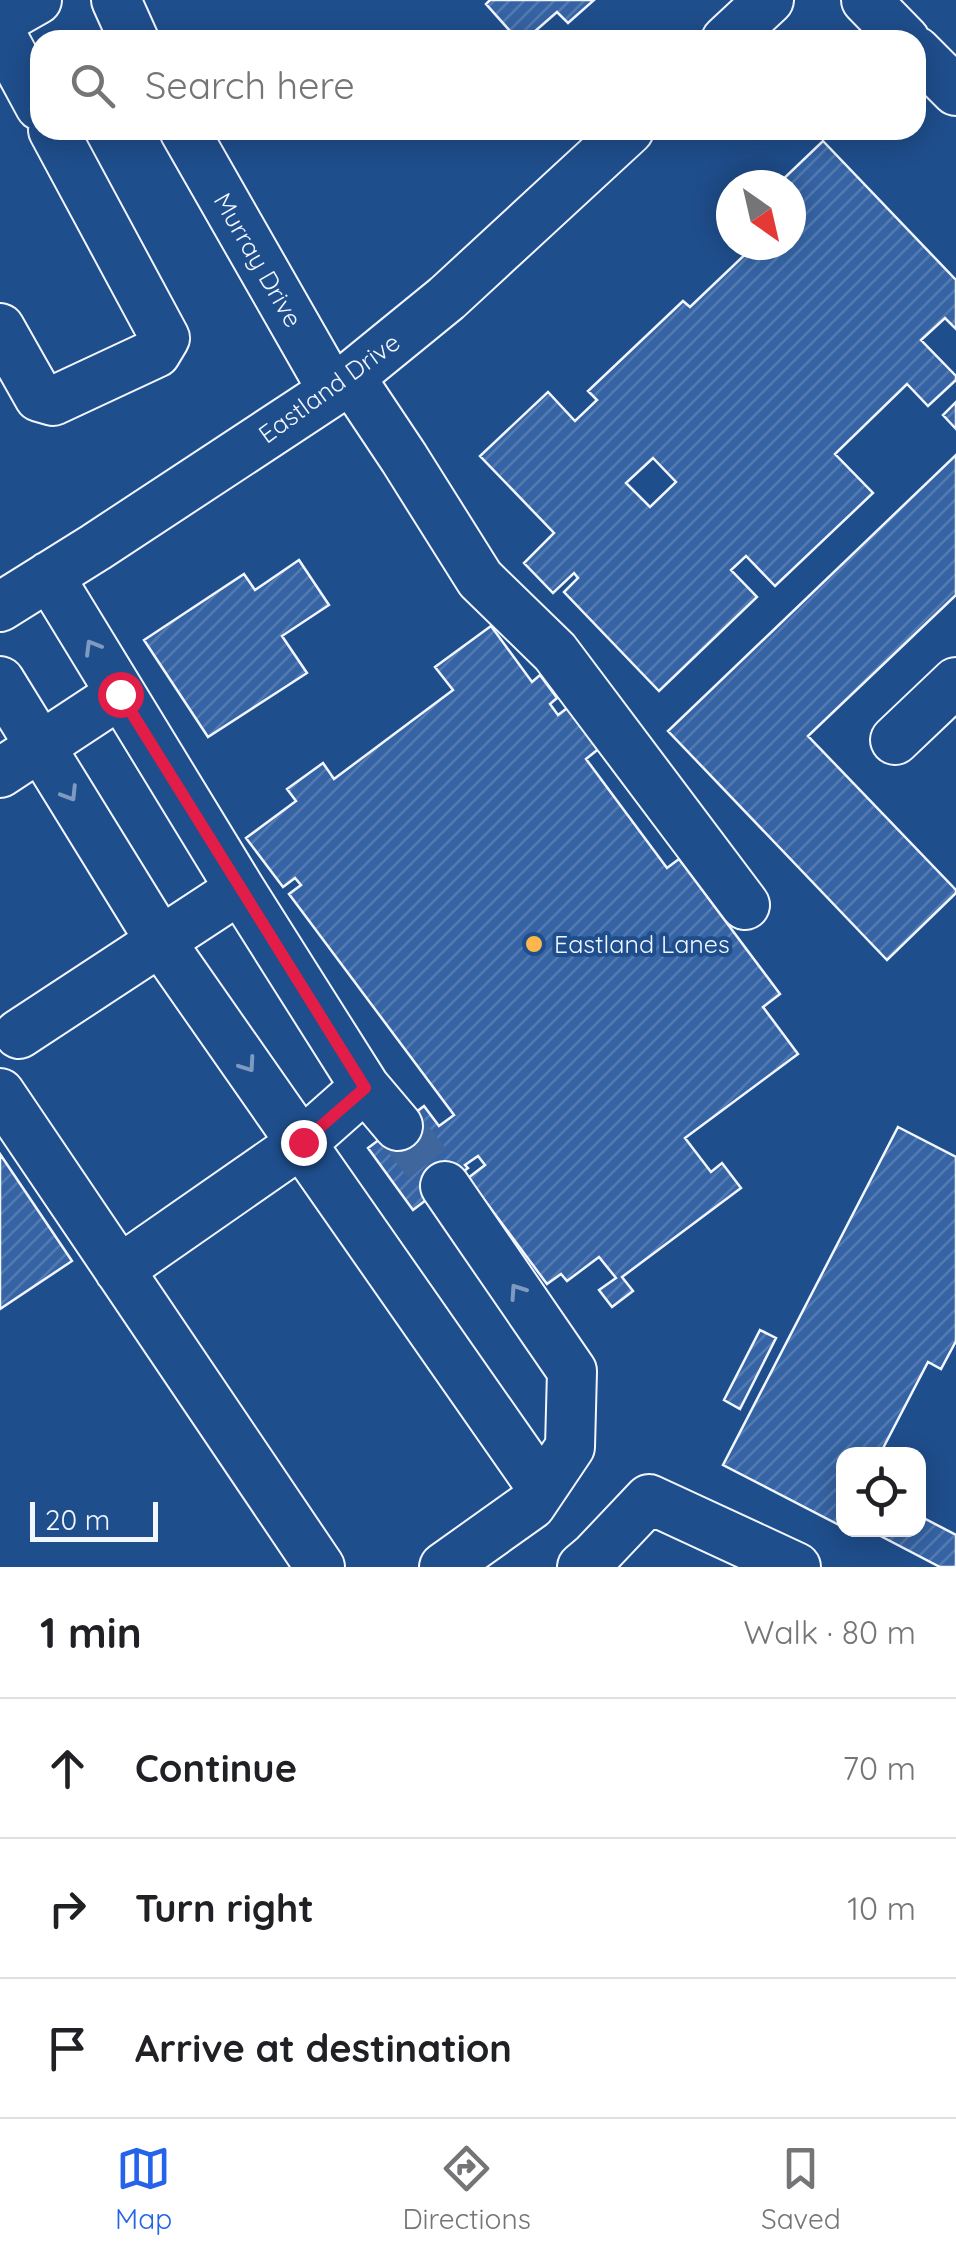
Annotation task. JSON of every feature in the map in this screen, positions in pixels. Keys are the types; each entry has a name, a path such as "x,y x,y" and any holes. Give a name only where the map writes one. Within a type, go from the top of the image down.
{"street":[{"path":"0,21 36,0"},
{"path":"116,0 130,30"},
{"path":"737,30 769,0"},
{"path":"866,0 895,30"},
{"path":"0,32 30,88"},
{"path":"926,61 956,91"},
{"path":"0,328 39,398 53,400 156,352 166,338 58,140"},
{"name":"Murray Drive","path":"190,140 341,384 404,458 480,579 555,652 745,904"},
{"name":"Eastland Drive","path":"0,607 341,384 447,298 618,140"},
{"path":"50,576 365,1088 398,1126"},
{"path":"0,682 161,942 542,1488"},
{"path":"895,740 956,682"},
{"path":"0,773 120,694"},
{"path":"6,1028 161,942 240,889"},
{"path":"120,1270 303,1142 365,1088"},
{"path":"0,1093 320,1567"},
{"path":"444,1186 572,1372 570,1448 531,1505 444,1567"},
{"path":"582,1567 648,1500 796,1567"}],"building":[{"path":"490,0 594,0 568,23 557,12 536,30 509,30 486,4"},
{"path":"823,141 956,280 956,329 945,318 921,340 956,380 928,406 907,384 835,454 873,493 775,586 746,556 731,570 757,597 659,691 564,592 578,578 574,573 553,593 524,563 554,533 480,456 548,392 575,421 597,400 588,391 683,301 690,307 739,260 806,260 806,170 793,170","holes":["653,458 676,482 650,507 626,483"]},
{"path":"956,402 956,429 943,415"},
{"path":"956,455 956,595 808,736 956,890 887,960 668,731"},
{"path":"299,560 329,605 282,636 307,673 208,737 144,640 244,574 255,590"},
{"name":"Eastland Lanes","path":"491,626 532,682 540,675 557,698 550,704 558,715 570,706 601,747 586,759 667,868 679,859 780,994 763,1007 798,1054 685,1138 711,1172 722,1163 741,1188 622,1277 633,1291 612,1307 599,1290 616,1278 599,1257 567,1281 561,1274 547,1284 468,1178 485,1165 478,1156 413,1210 368,1148 424,1106 439,1126 454,1115 289,894 301,885 295,878 283,887 246,838 296,801 287,789 323,763 334,779 453,690 435,667"},
{"path":"898,1127 956,1157 956,1341 941,1369 928,1362 884,1447 836,1447 836,1523 723,1465"},
{"path":"0,1154 72,1261 0,1309"},
{"path":"760,1330 776,1338 740,1409 724,1400"},
{"path":"926,1519 956,1535 956,1567 940,1567 882,1537 926,1537"}],"tunnel":[{"path":"398,1126 445,1186"}],"place":[{"name":"Eastland Lanes","path":"534,944"}],"route":[{"path":"120,694 365,1088 303,1142"}]}
